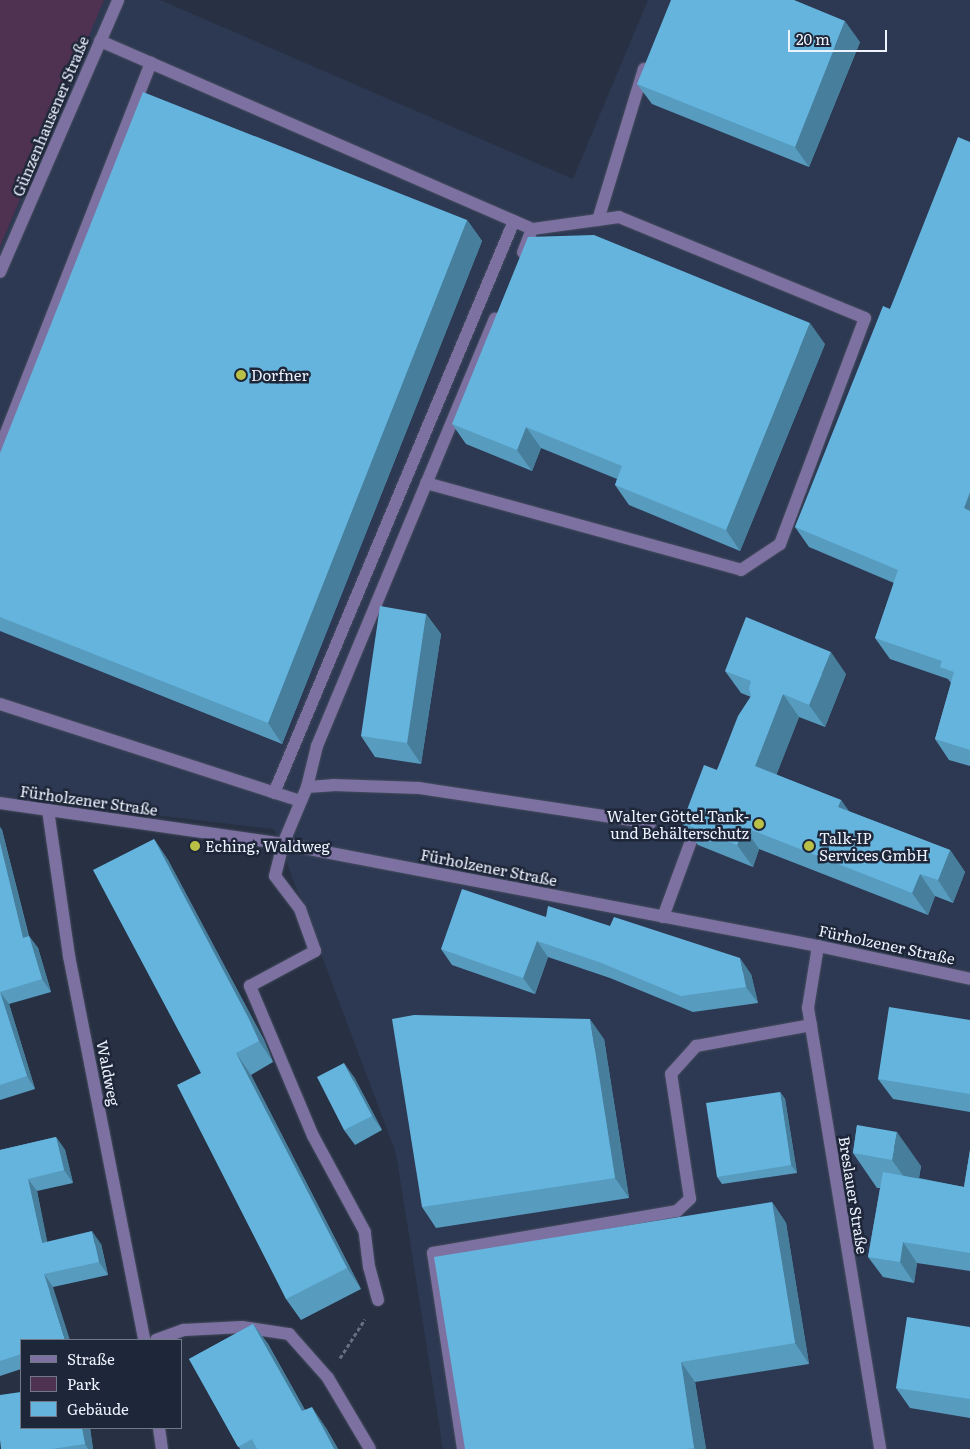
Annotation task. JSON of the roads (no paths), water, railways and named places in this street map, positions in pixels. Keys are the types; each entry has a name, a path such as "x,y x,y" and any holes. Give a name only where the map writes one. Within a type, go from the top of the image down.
{"street":[{"name":"Günzenhausener Straße","path":"0,272 118,0"},
{"path":"100,41 532,229 619,217 865,318 780,544 741,570 426,483"},
{"path":"598,220 633,99 644,70 655,56"},
{"path":"0,448 151,63"},
{"path":"274,793 514,221"},
{"path":"517,265 532,229"},
{"path":"378,1300 369,1267 365,1232 313,1136 250,986 315,951 300,909 275,876 283,844 301,802 317,746 498,311"},
{"path":"0,704 301,802"},
{"path":"306,787 333,785 419,788 650,823"},
{"name":"Fürholzener Straße","path":"0,803 283,844 818,946 970,979"},
{"path":"663,917 703,807"},
{"name":"Waldweg","path":"48,810 69,956 144,1339"},
{"name":"Breslauer Straße","path":"818,946 808,1008 880,1449"},
{"path":"463,1449 433,1253 677,1210 690,1198 671,1074 696,1046 811,1025"},
{"path":"159,1339 184,1330 242,1327 289,1334 328,1378 370,1449"},
{"path":"159,1429 162,1449"}],"place":[{"name":"Dorfner","path":"241,375"},
{"name":"Walter Göttel Tank- und Behälterschutz","path":"759,824"},
{"name":"Eching, Waldweg","path":"195,846"},
{"name":"Talk-IP Services GmbH","path":"809,846"}]}
